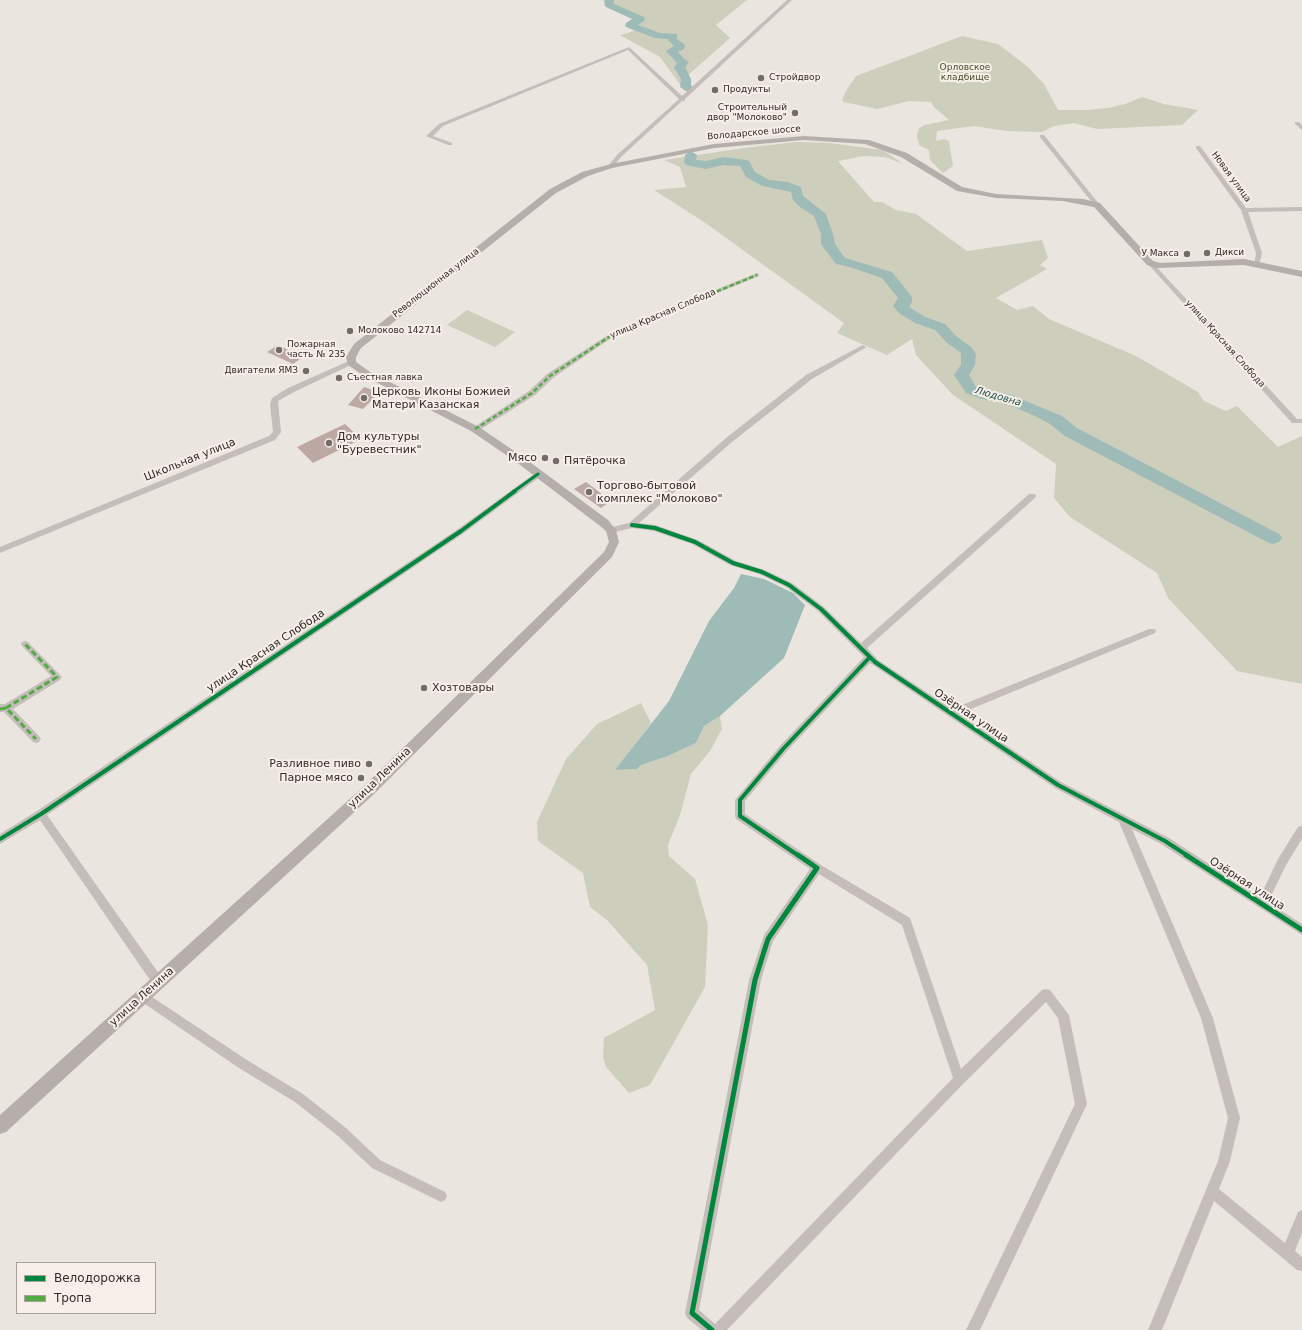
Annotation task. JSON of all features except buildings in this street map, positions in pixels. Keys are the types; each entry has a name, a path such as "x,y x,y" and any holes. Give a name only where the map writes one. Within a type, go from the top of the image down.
{"main road":[{"name":"Володарское шоссе","path":"611,166 742,142 804,138 843,139 866,142 904,155 960,189 996,196 1063,199 1097,205"},
{"name":"Революционная улица","path":"351,362 352,352 357,346 552,191 585,174 611,166"},
{"path":"1097,205 1150,263 1165,267 1229,261 1257,264 1302,274"},
{"path":"351,362 367,374 475,429 604,523 611,530"},
{"name":"улица Ленина","path":"0,1126 368,791 608,554 614,542 611,530"}],"street":[{"path":"611,166 619,156 790,0"},
{"path":"450,144 429,136 442,124 629,48 682,100"},
{"path":"1297,123 1302,128"},
{"path":"1042,136 1097,205"},
{"name":"Новая улица","path":"1198,147 1244,210 1259,253 1257,264"},
{"path":"1244,210 1302,209"},
{"name":"улица Красная Слобода","path":"1150,263 1295,421 1302,421"},
{"name":"улица Красная Слобода","path":"475,429 532,393 550,376 615,333 757,274"},
{"path":"611,530 632,525 729,440 809,377 863,347"},
{"name":"Школьная улица","path":"0,550 272,438 277,432 274,404 275,400 291,390 351,362"},
{"name":"улица Красная Слобода","path":"0,839 41,814 461,531 538,474"},
{"path":"861,648 1032,496"},
{"name":"Озёрная улица","path":"632,525 655,528 695,542 733,563 762,572 789,585 821,609 875,662 1058,784 1164,841 1302,930"},
{"path":"951,713 1152,631"},
{"path":"25,644 57,677 3,708 36,739"},
{"path":"870,657 783,749 740,800 740,816 817,868 906,922 959,1080"},
{"path":"41,814 158,982"},
{"path":"1123,819 1207,1018 1234,1118 1224,1161 1155,1330"},
{"path":"1262,904 1282,862 1302,830"},
{"path":"712,1330 692,1314 755,980 768,939 817,868"},
{"path":"718,1330 959,1080 1046,994 1063,1015 1081,1104 973,1330"},
{"path":"143,996 243,1064 299,1098 342,1132 376,1164 441,1196"},
{"path":"1212,1191 1302,1265"},
{"path":"1288,1253 1302,1216"}],"green space":[{"path":"605,0 747,0 716,25 730,38 687,76 685,91 660,57 620,35 634,31 626,25 638,19 604,6"},
{"name":"Орловское кладбище","path":"962,36 998,44 1028,67 1044,84 1058,110 1108,108 1125,104 1142,97 1164,104 1198,110 1182,125 1097,129 1074,123 1054,126 1042,132 1006,131 974,126 937,131 936,141 944,139 949,141 953,166 943,173 930,160 929,150 919,145 917,136 919,128 925,125 949,120 934,107 931,102 909,101 877,109 844,102 842,100 856,76"},
{"path":"797,142 829,143 883,150 903,164 885,157 864,156 838,161 874,202 882,202 896,210 916,214 967,251 1042,240 1048,258 1040,265 1047,269 996,298 1017,310 1033,306 1049,319 1136,356 1198,392 1204,401 1226,411 1237,406 1278,447 1302,436 1302,684 1237,671 1168,598 1157,573 1070,517 1054,498 1056,464 953,395 916,355 912,339 887,355 837,333 844,323 704,222 654,190 686,187 680,167 664,160"},
{"path":"467,310 515,332 495,347 447,325"},
{"path":"641,703 651,723 616,770 637,769 641,765 668,756 696,743 704,726 720,716 722,729 710,751 691,774 680,815 668,845 669,856 695,879 708,925 705,987 650,1085 629,1093 606,1067 603,1057 604,1038 655,1010 647,965 607,920 590,907 583,873 538,841 537,822 566,759 597,724"}],"water":[{"path":"741,574 764,579 793,593 805,605 784,658 720,716 704,726 696,743 668,756 641,765 637,769 615,770 669,701 709,621 734,588"}],"waterway":[{"name":"Людовна","path":"609,0 609,5 640,19 630,25 659,36 673,36 672,40 680,45 680,47 671,51 677,56 678,60 684,62 679,67 686,79 685,87 690,89"},
{"name":"Людовна","path":"691,155 690,162 706,165 723,161 742,163 745,164 750,174 766,183 788,186 797,190 797,197 804,204 820,214 827,234 828,244 841,261 853,263 887,275 900,293 905,297 905,302 900,306 904,310 920,320 940,327 951,339 966,350 969,354 968,365 961,375 971,390 982,394 1006,398 1040,412 1056,420 1071,432 1273,538"}],"marked path":[{"path":"475,429 532,393 550,376 615,333 757,275"},
{"path":"6,708 57,677 25,644"},
{"path":"0,709 6,708 36,739"}],"cycle path":[{"path":"0,839 41,814 461,531 538,474"},
{"path":"632,525 655,528 695,542 733,563 762,572 789,585 821,609 875,662 1058,785 1165,841 1302,930"},
{"path":"712,1330 692,1313 755,980 768,939 817,868 740,816 740,800 783,749 870,657"}],"place":[{"name":"Стройдвор","path":"761,78"},
{"name":"Продукты","path":"715,90"},
{"name":"Строительный двор \"Молоково\"","path":"795,113"},
{"name":"Дикси","path":"1207,253"},
{"name":"У Макса","path":"1187,254"},
{"name":"Молоково 142714","path":"350,331"},
{"name":"Пожарная часть № 235","path":"279,350"},
{"name":"Двигатели ЯМЗ","path":"306,371"},
{"name":"Съестная лавка","path":"339,378"},
{"name":"Церковь Иконы Божией Матери Казанская","path":"364,398"},
{"name":"Дом культуры \"Буревестник\"","path":"329,443"},
{"name":"Мясо","path":"545,458"},
{"name":"Пятёрочка","path":"556,461"},
{"name":"Торгово-бытовой комплекс \"Молоково\"","path":"589,492"},
{"name":"Хозтовары","path":"424,688"},
{"name":"Разливное пиво","path":"369,764"},
{"name":"Парное мясо","path":"361,778"}]}
